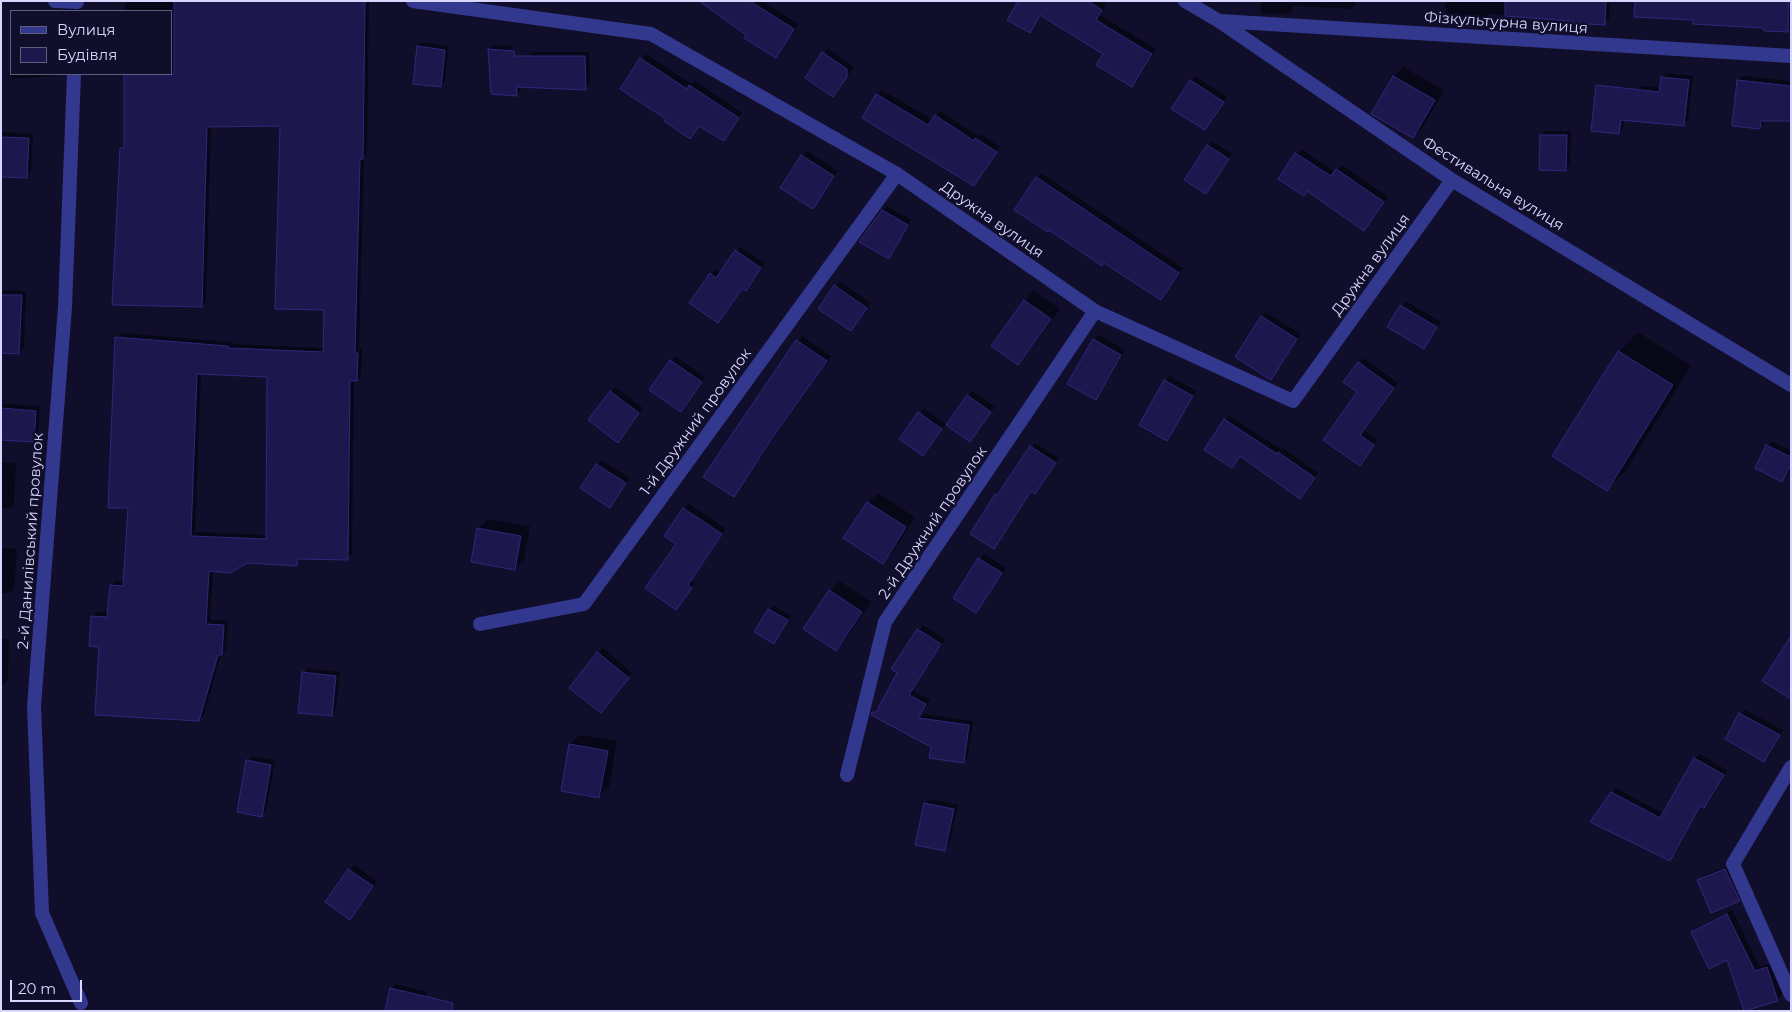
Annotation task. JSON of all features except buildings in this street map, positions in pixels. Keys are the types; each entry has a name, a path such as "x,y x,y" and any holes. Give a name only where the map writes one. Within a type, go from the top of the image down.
{"street":[{"path":"55,1 77,1"},
{"name":"Дружна вулиця","path":"414,1 651,34 897,174 1095,310 1293,401 1452,180"},
{"name":"Фестивальна вулиця","path":"1186,1 1452,180 1791,385"},
{"name":"Фізкультурна вулиця","path":"1218,21 1791,56"},
{"name":"2-й Данилівський провулок","path":"74,75 65,307 34,706 42,913 81,1003"},
{"name":"1-й Дружний провулок","path":"480,624 584,604 897,174"},
{"name":"2-й Дружний провулок","path":"847,775 886,622 1095,310"},
{"path":"1791,767 1733,864 1791,994"}]}
